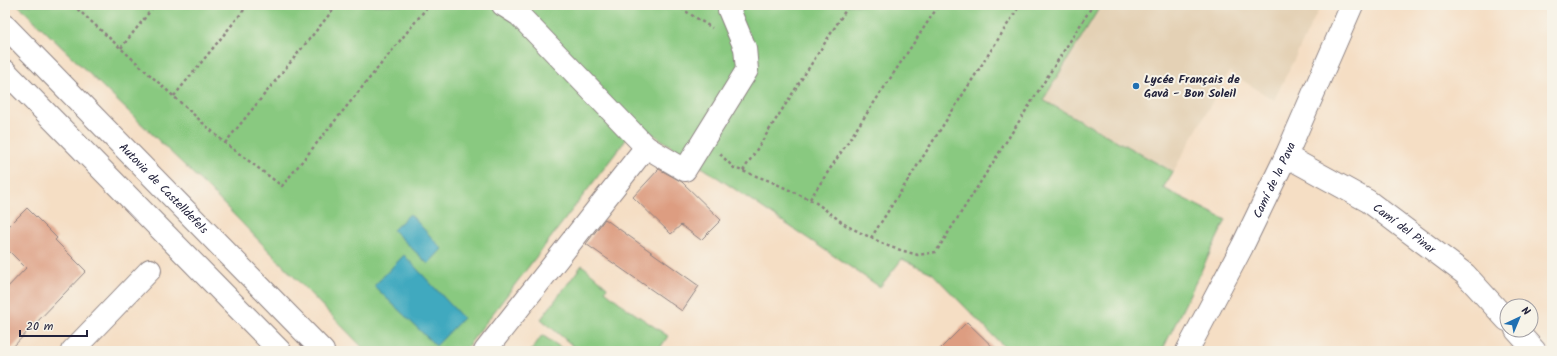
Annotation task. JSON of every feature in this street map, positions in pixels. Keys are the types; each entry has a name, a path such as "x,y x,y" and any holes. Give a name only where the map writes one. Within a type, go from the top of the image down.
{"main road":[{"path":"503,5 518,15 646,147 685,170 747,70 744,48 729,10 732,5"},
{"name":"Camí de la Pava","path":"1187,351 1242,247 1286,156 1352,5"},
{"name":"Autovia de Castelldefels","path":"5,26 323,351"},
{"path":"5,71 280,351"},
{"path":"485,351 646,147"},
{"name":"Camí del Pinar","path":"1286,156 1368,200 1465,274 1499,311"},
{"path":"72,351 150,270"},
{"path":"1523,338 1535,351"}],"path":[{"path":"73,5 224,143 282,186 429,5"},
{"path":"121,48 154,5"},
{"path":"174,96 248,5"},
{"path":"224,143 337,5"},
{"path":"743,171 849,5"},
{"path":"810,200 939,5"},
{"path":"871,238 1020,5"},
{"path":"705,138 734,168 770,181 815,202 847,226 871,238 890,247 918,255 936,252 1092,5"}],"shaded area":[{"name":"Lycée Français de Gavà - Bon Soleil","path":"1101,5 1321,5 1274,100 1229,72 1173,172 1042,100"}],"green space":[{"path":"18,5 1101,5 1043,100 1173,172 1163,188 1226,220 1162,351 1008,351 932,273 902,259 880,287 638,124 464,351 366,351 209,189"},
{"path":"582,265 607,287 605,291 625,307 668,336 658,351 579,351 541,319"},
{"path":"542,335 566,351 531,351"}],"water":[{"path":"410,214 442,249 428,264 393,230"},
{"path":"404,255 463,318 436,346 374,286"}],"building":[{"path":"659,169 682,182 721,220 701,240 681,225 671,234 633,197"},
{"path":"27,208 57,238 55,240 86,271 9,351 5,351 5,290 26,268 5,247 5,230"},
{"path":"605,219 699,286 682,311 586,244"},
{"path":"967,322 997,351 938,351"}],"place":[{"name":"Lycée Français de Gavà - Bon Soleil","path":"1136,86"}]}
